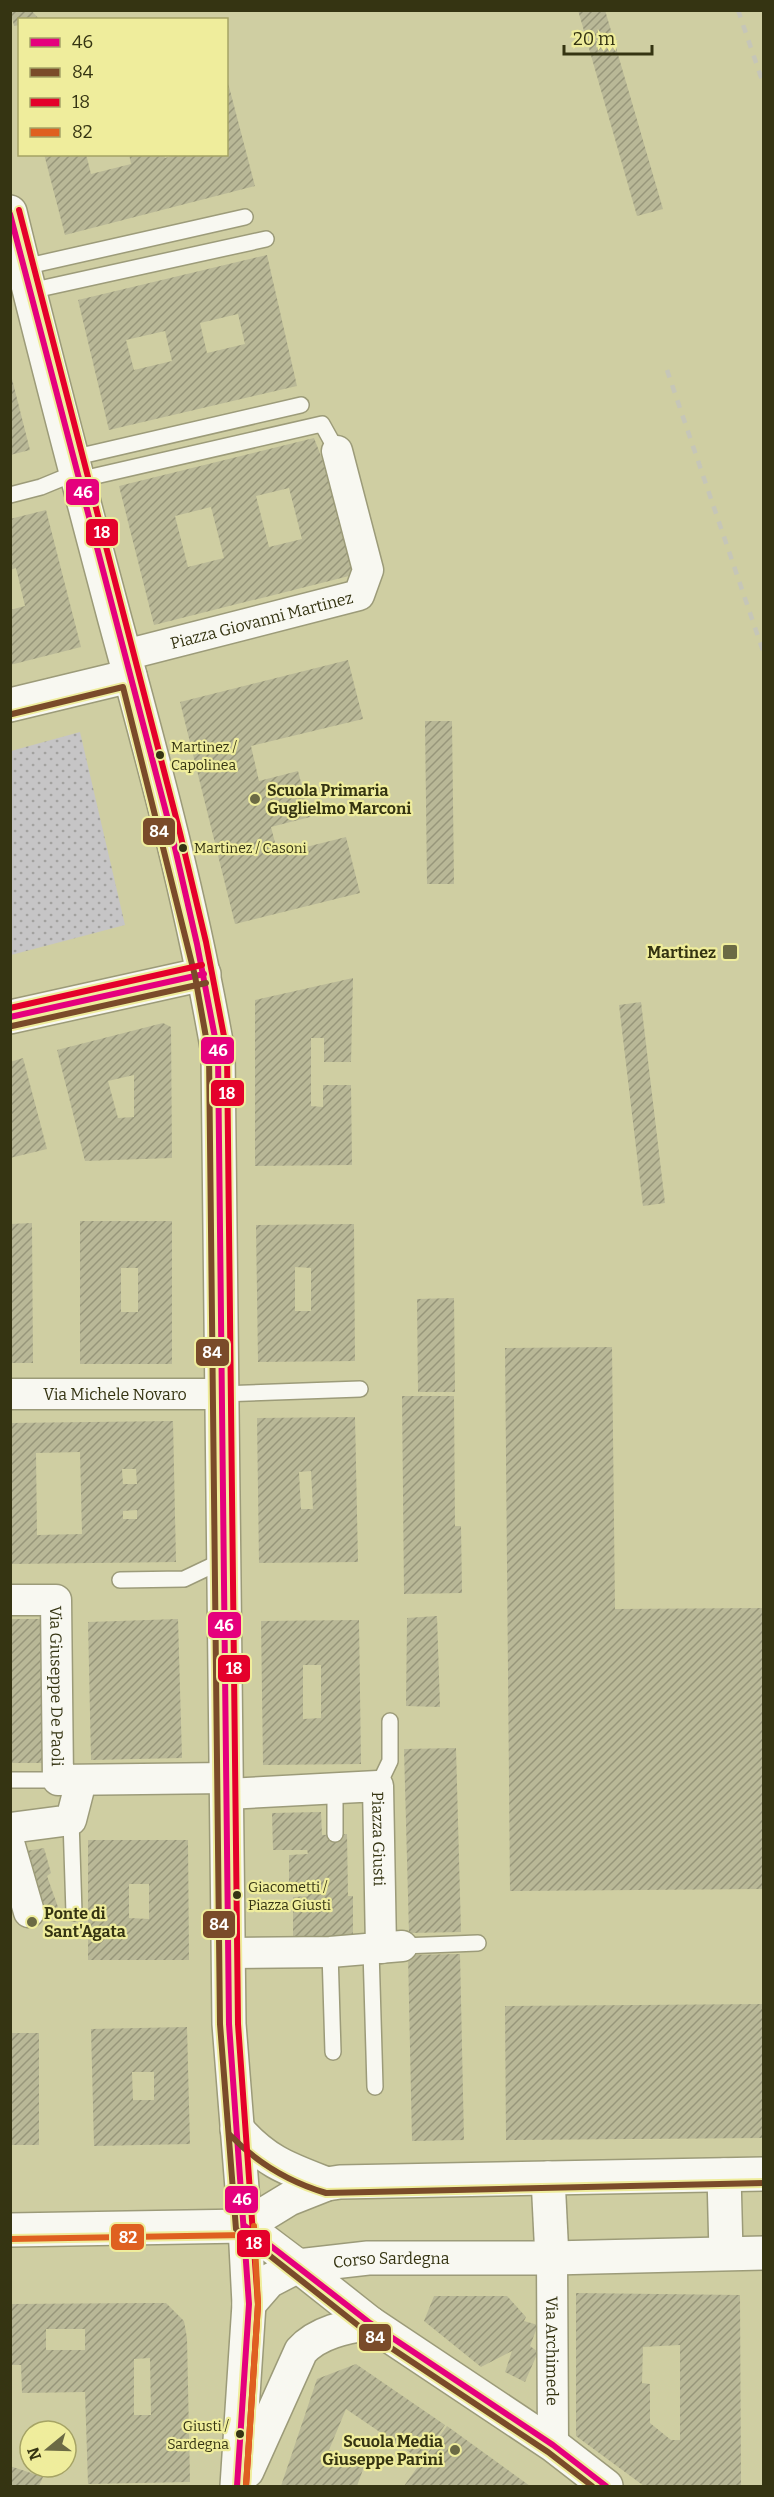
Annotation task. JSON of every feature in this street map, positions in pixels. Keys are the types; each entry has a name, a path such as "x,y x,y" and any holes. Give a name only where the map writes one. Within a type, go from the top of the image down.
{"street":[{"path":"10,212 22,277 128,665 204,974 218,1053 220,1394 229,2024 249,2304 239,2487"},
{"name":"Piazza Giovanni Martinez","path":"10,705 128,665 359,595 368,570 337,451"},
{"path":"10,1017 204,974"},
{"name":"Via Michele Novaro","path":"10,1394 220,1394"},
{"name":"Via Giuseppe De Paoli","path":"10,1600 56,1600 71,1820"},
{"name":"Via Giuseppe De Paoli","path":"69,1780 227,1786"},
{"name":"Piazza Giusti","path":"227,1786 335,1788 378,1786 385,1948"},
{"path":"10,1828 71,1820"},
{"path":"10,1846 29,1912"},
{"path":"228,1953 330,1952 385,1948"},
{"path":"237,2129 254,2148 280,2166 327,2184"},
{"path":"10,2230 245,2226 289,2199 327,2184 340,2182 764,2174"},
{"path":"724,2175 726,2253"},
{"path":"548,2178 552,2258"},
{"path":"245,2226 370,2323 553,2445 606,2487"},
{"name":"Corso Sardegna","path":"298,2266 368,2259 764,2253"},
{"name":"Via Archimede","path":"552,2258 553,2445"},
{"path":"249,2304 269,2281 298,2266"},
{"path":"239,2487 301,2351 309,2342 334,2331 370,2323"}],"lane":[{"path":"22,277 245,218"},
{"path":"22,277 266,239"},
{"path":"10,495 41,488 75,470 301,405"},
{"path":"75,470 322,424 337,451"},
{"path":"220,1394 360,1389"},
{"path":"120,1580 184,1579 224,1560"},
{"path":"378,1786 390,1761 390,1720"},
{"name":"Via Giuseppe De Paoli","path":"10,1780 69,1780"},
{"path":"335,1788 335,1834"},
{"path":"71,1820 74,1912"},
{"path":"375,2087 385,1948 478,1943"},
{"path":"330,1952 333,2052"}],"shaded area":[{"path":"80,732 125,925 11,955 11,751"}],"building":[{"path":"10,10 31,10 38,18 18,18 18,25 14,26"},
{"path":"578,10 605,10 663,209 637,216"},
{"path":"228,83 255,186 65,235 45,156 86,156 91,174 131,164 129,156 164,156 165,158 228,156"},
{"path":"267,255 297,386 109,430 78,300","holes":["238,314 245,344 207,353 200,323","165,331 172,361 134,370 126,340"]},
{"path":"10,371 30,450 10,455"},
{"path":"314,438 337,497 357,574 154,625 119,486","holes":["289,488 302,539 269,547 256,496","211,507 224,558 188,567 175,516"]},
{"path":"46,510 81,647 10,665 10,610 25,606 16,568 10,570 10,519"},
{"name":"Scuola Primaria Guglielmo Marconi","path":"348,660 363,719 251,746 259,781 298,771 310,817 271,827 278,854 346,837 360,893 235,924 180,702"},
{"path":"425,721 452,721 454,884 427,884"},
{"path":"353,978 351,1062 324,1062 324,1038 311,1038 311,1106 323,1107 323,1085 351,1085 352,1165 255,1166 255,1000"},
{"path":"641,1002 665,1203 643,1206 619,1005"},
{"path":"163,1023 171,1027 172,1158 85,1161 57,1050","holes":["134,1075 134,1117 118,1118 108,1081"]},
{"path":"23,1058 47,1149 10,1158 10,1062"},
{"path":"80,1221 172,1221 172,1364 80,1364","holes":["121,1268 138,1268 138,1312 121,1312"]},
{"path":"32,1223 33,1363 10,1363 10,1224"},
{"path":"354,1224 355,1361 258,1362 256,1225","holes":["295,1267 311,1268 311,1311 295,1311"]},
{"path":"454,1298 455,1392 418,1392 417,1299"},
{"path":"612,1347 615,1609 764,1608 764,1889 510,1891 505,1348"},
{"path":"402,1396 454,1396 455,1526 461,1526 462,1593 404,1594"},
{"path":"355,1417 358,1562 259,1563 257,1418","holes":["311,1471 313,1509 301,1509 299,1472"]},
{"path":"173,1421 176,1562 10,1564 10,1423","holes":["80,1452 82,1534 37,1535 36,1453","122,1469 136,1469 137,1484 123,1484","137,1510 137,1519 123,1519 123,1511"]},
{"path":"437,1616 440,1707 406,1706 407,1618"},
{"path":"10,1619 40,1619 42,1763 10,1763"},
{"path":"178,1619 182,1758 91,1760 88,1622"},
{"path":"359,1620 361,1764 263,1765 261,1621","holes":["303,1665 321,1665 321,1718 303,1719"]},
{"path":"456,1748 461,1932 409,1933 404,1749"},
{"path":"321,1812 322,1835 347,1834 348,1896 353,1896 353,1936 293,1936 293,1897 308,1896 308,1892 289,1893 289,1855 308,1854 307,1850 273,1850 272,1813"},
{"path":"88,1840 188,1840 189,1960 88,1960","holes":["129,1884 149,1884 149,1919 129,1918"]},
{"path":"44,1848 51,1873 47,1876 58,1907 45,1910 26,1851"},
{"path":"460,1954 464,2140 412,2141 408,1955"},
{"path":"764,2004 764,2138 506,2140 505,2006"},
{"path":"187,2027 190,2144 94,2146 91,2029","holes":["132,2072 154,2072 154,2100 133,2100"]},
{"path":"10,2033 39,2033 39,2145 10,2145"},
{"path":"576,2293 740,2295 741,2486 644,2486 576,2436","holes":["680,2345 680,2440 671,2440 650,2423 650,2384 642,2383 643,2347"]},
{"path":"434,2296 507,2296 526,2317 524,2321 538,2325 530,2346 538,2352 525,2382 505,2372 512,2351 481,2367 424,2321"},
{"path":"166,2303 184,2321 187,2338 190,2482 88,2484 85,2392 22,2393 21,2365 10,2365 10,2304","holes":["46,2329 85,2329 85,2350 46,2350","150,2358 151,2415 134,2415 134,2359"]},
{"path":"356,2364 445,2425 421,2460 346,2409 329,2450 365,2464 357,2486 281,2486 317,2379"},
{"name":"Scuola Media Giuseppe Parini","path":"447,2426 512,2473 530,2486 404,2486"},
{"path":"10,2466 18,2469 18,2479 42,2479 39,2486 10,2486"}],"railway":[{"path":"738,10 764,86"},
{"path":"667,370 764,654"}],"transit line":[{"name":"18","path":"19,210 180,833 206,942 227,1052 238,2024 258,2304 246,2486"},
{"name":"46","path":"10,214 172,835 197,944 218,1053 229,2024 249,2304 237,2486"},
{"name":"84","path":"12,714 123,687 195,976 209,1054 220,2024 236,2229 364,2330 548,2452 592,2486"},
{"name":"18","path":"10,1008 202,965"},
{"name":"46","path":"10,1017 204,974"},
{"name":"84","path":"12,1026 206,983"},
{"name":"84","path":"230,2135 262,2163 286,2177 326,2193 764,2183"},
{"name":"46","path":"245,2226 370,2323 553,2445 606,2486"},
{"name":"82","path":"246,2486 258,2305 254,2226"},
{"name":"82","path":"10,2239 245,2235"}],"place":[{"name":"Martinez / Capolinea","path":"160,755"},
{"name":"Scuola Primaria Guglielmo Marconi","path":"255,799"},
{"name":"Martinez / Casoni","path":"183,848"},
{"name":"Martinez","path":"730,952"},
{"name":"Giacometti / Piazza Giusti","path":"237,1895"},
{"name":"Ponte di Sant'Agata","path":"32,1922"},
{"name":"Giusti / Sardegna","path":"240,2434"},
{"name":"Scuola Media Giuseppe Parini","path":"455,2450"}]}
